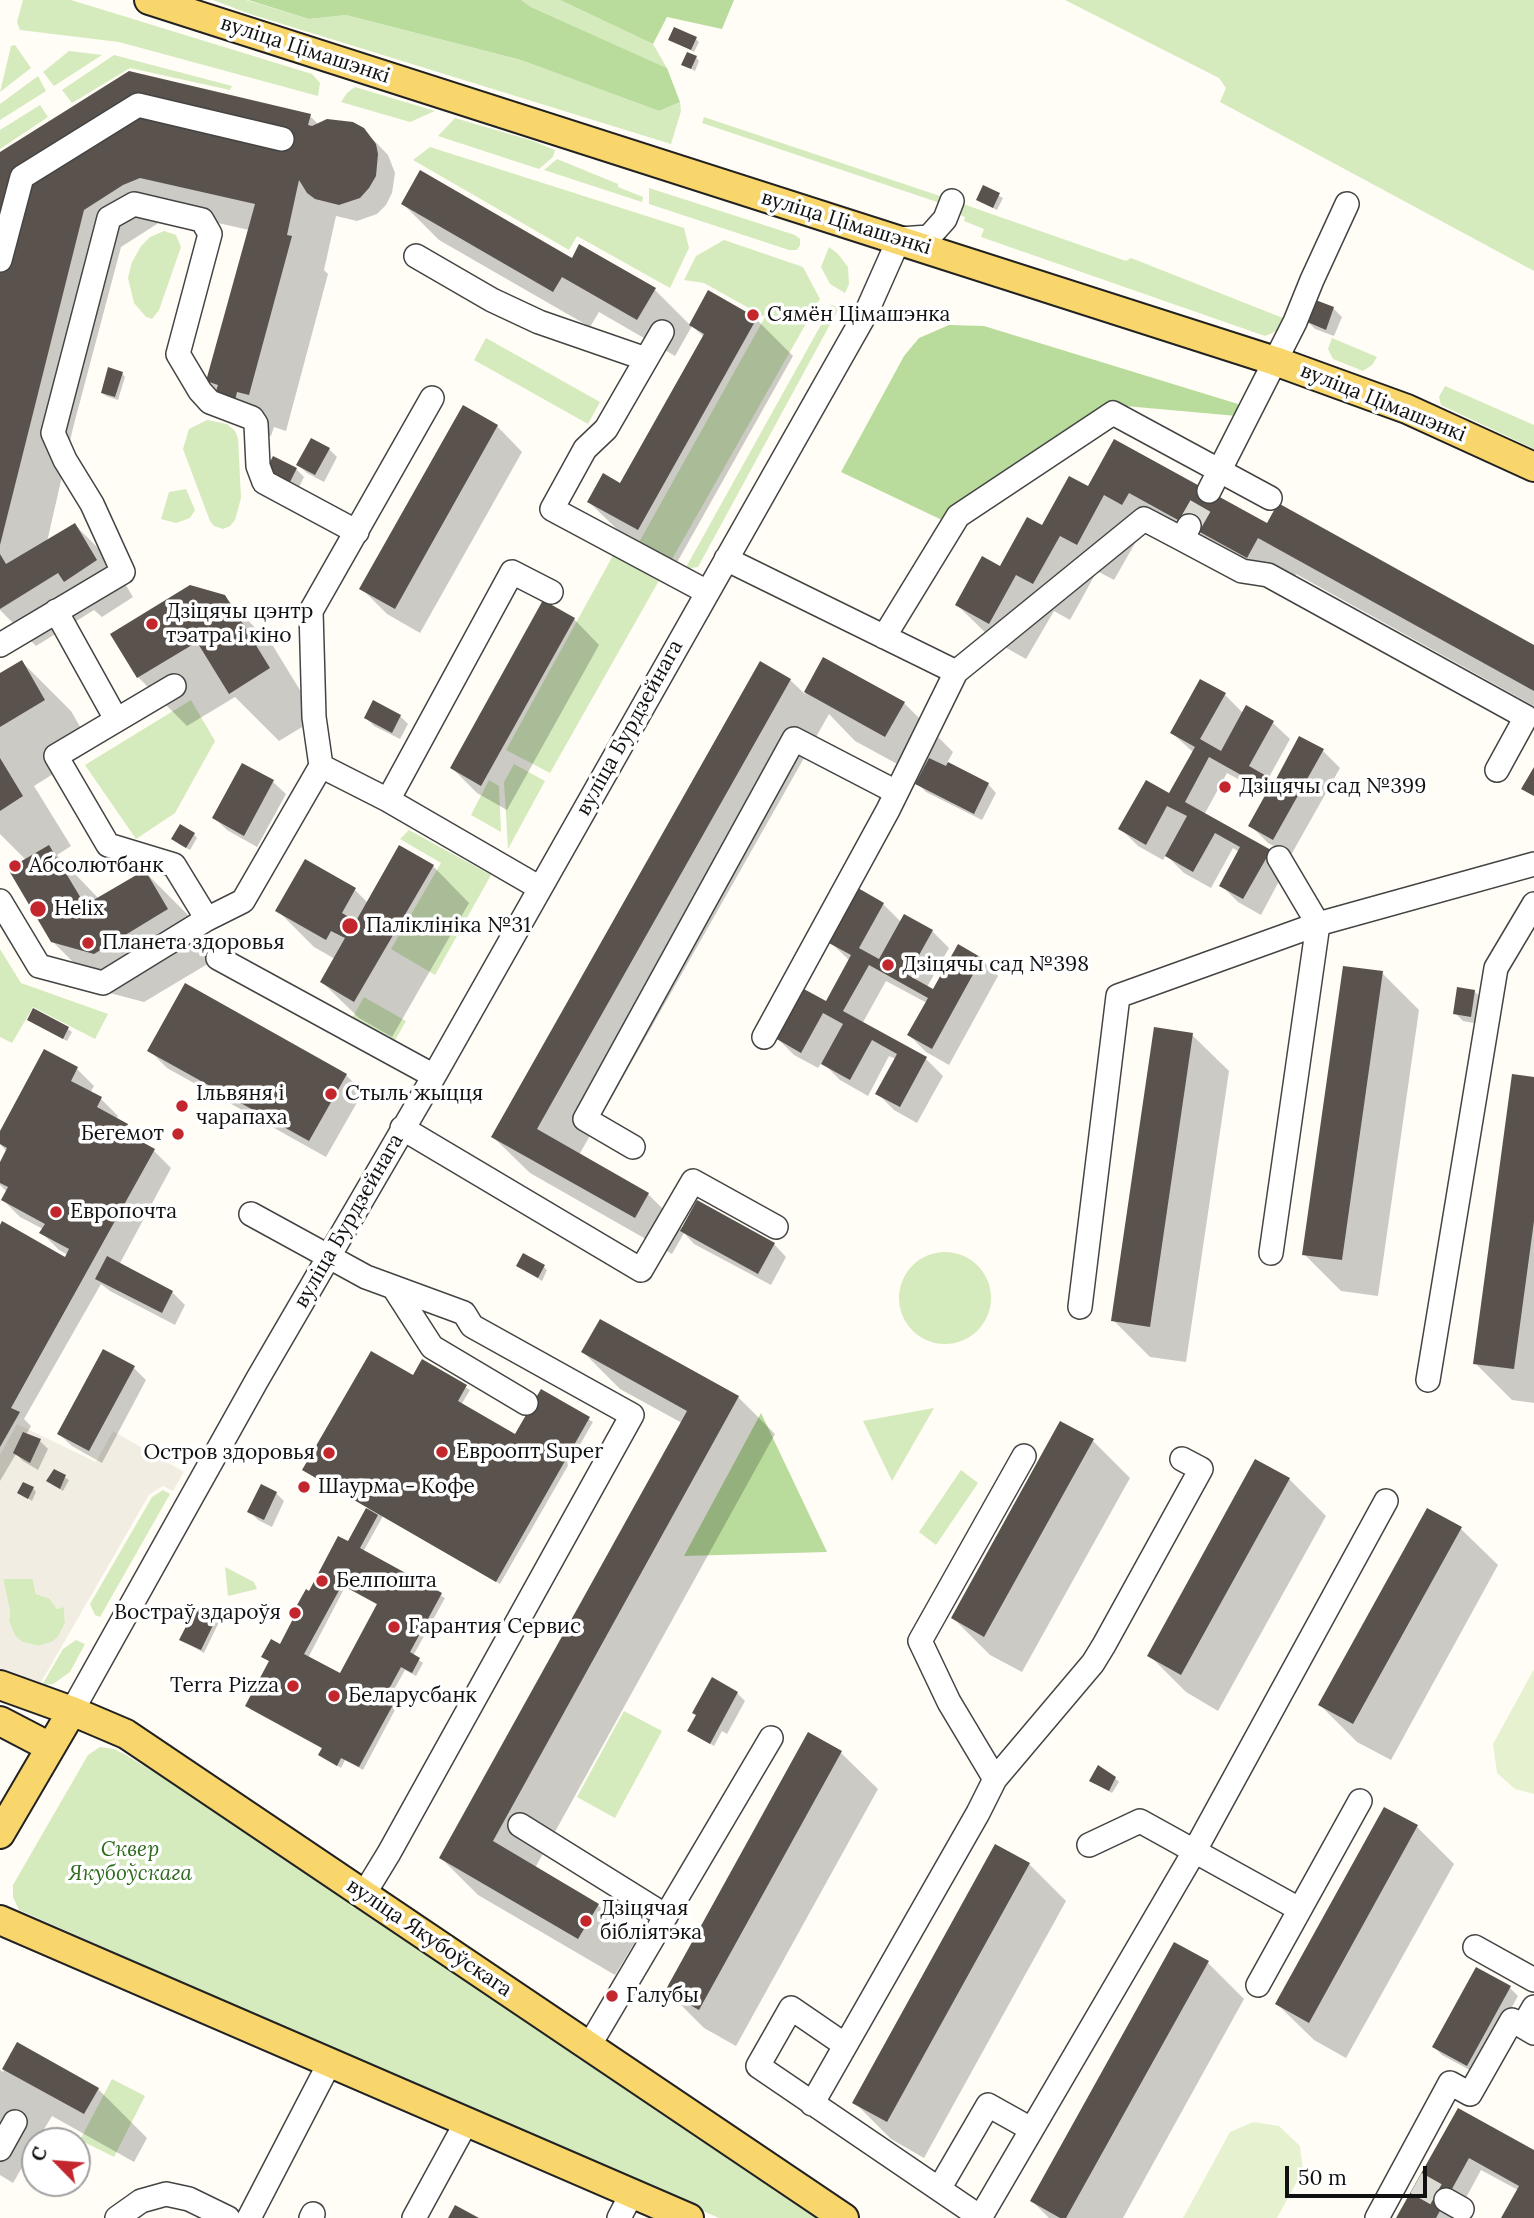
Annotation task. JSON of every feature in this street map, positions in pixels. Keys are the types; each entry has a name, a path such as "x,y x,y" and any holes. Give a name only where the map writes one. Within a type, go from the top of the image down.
{"main road":[{"name":"вуліца Цімашэнкі","path":"149,0 1275,361 1407,409 1534,467"},
{"name":"вуліца Якубоўскага","path":"0,1685 127,1734 844,2218"},
{"name":"вуліца Бурдзейнага","path":"0,1834 72,1711"},
{"path":"0,1721 50,1747"},
{"path":"0,1920 689,2218"}],"street":[{"path":"0,260 22,177 138,105 282,139"},
{"path":"899,239 929,237 945,219 952,201"},
{"path":"0,645 123,572 92,504 65,460 53,433 109,218 134,204 202,220 210,234 178,354 200,391 210,402 252,418 256,424 258,466 264,482 357,532"},
{"path":"1209,491 1295,322 1347,204"},
{"name":"вуліца Бурдзейнага","path":"72,1711 867,311 899,239"},
{"path":"416,256 492,300 539,322 646,359"},
{"path":"662,332 606,429 585,449 552,509 707,592"},
{"path":"0,901 39,966 103,984 207,919 243,901 321,766 314,717 311,611 432,398"},
{"path":"884,636 958,516 1114,413 1270,498"},
{"path":"764,1037 896,792 956,672 1144,520 1186,533 1242,571 1268,575 1526,717 1497,770"},
{"path":"726,559 956,672"},
{"path":"388,800 512,572 551,592"},
{"path":"55,611 116,719"},
{"path":"174,686 56,756 108,845 174,865 207,919"},
{"path":"633,1147 585,1119 794,738 896,792"},
{"path":"321,766 388,800 540,888"},
{"path":"1271,1253 1318,925 1279,858"},
{"path":"1080,1307 1118,996 1318,925 1534,864"},
{"path":"1428,1380 1496,968 1534,904"},
{"path":"218,958 433,1076"},
{"path":"402,1128 641,1270 693,1181 776,1227"},
{"path":"251,1214 366,1277 464,1313 472,1326 632,1415 395,1843 364,1894"},
{"path":"394,1288 432,1347 526,1403"},
{"path":"995,1779 949,1702 920,1641 1024,1456"},
{"path":"812,2104 995,1779 1093,1663 1104,1645 1201,1469 1182,1459"},
{"path":"845,2045 791,2008 758,2066 980,2217 1194,1852 1386,1502"},
{"path":"589,2046 771,1738"},
{"path":"1258,1985 1360,1801"},
{"path":"1089,1846 1140,1821 1299,1909"},
{"path":"520,1825 666,1916"},
{"path":"1475,1947 1534,1980"},
{"path":"1377,2218 1408,2179 1450,2083 1470,2094 1512,2020 1530,2022"},
{"path":"249,2218 330,2062"},
{"path":"939,2189 988,2105 1031,2129"},
{"path":"0,2148 15,2122"},
{"path":"414,2218 467,2122"},
{"path":"619,2218 632,2193"},
{"path":"117,2218 141,2202 166,2194 189,2199 228,2218"}],"green space":[{"path":"23,0 71,0 312,74 320,83 318,96 119,42 20,30 17,22"},
{"path":"213,0 246,0 309,19 346,15 521,60 659,111 680,102 681,111 671,144 250,14"},
{"path":"248,0 521,0 531,7 667,68 680,102 659,111 521,60 346,15 309,19"},
{"path":"521,0 560,0 653,44 667,68 531,7"},
{"path":"560,0 734,0 722,29 667,17 653,44"},
{"path":"1065,0 1534,0 1534,271 1220,102 1226,88 1219,78"},
{"path":"15,45 31,68 0,92 11,46"},
{"path":"69,51 102,55 54,86 43,72"},
{"path":"114,55 232,86 230,90 130,68 72,103 62,90"},
{"path":"38,76 46,91 0,120 0,104"},
{"path":"355,87 435,111 410,122 341,102"},
{"path":"40,105 48,117 0,149 0,130"},
{"path":"704,117 946,198 943,204 702,123"},
{"path":"455,118 530,140 555,150 553,157 539,169 438,136"},
{"path":"430,147 684,228 689,248 670,288 577,236 569,250 413,160"},
{"path":"557,159 618,184 618,187 643,197 642,202 544,170"},
{"path":"649,188 795,235 800,239 800,245 797,250 789,250 649,204"},
{"path":"960,203 1126,261 1131,258 1283,318 1277,331 1265,336 981,237 984,229 964,221 965,217 956,213"},
{"path":"164,231 176,235 181,247 159,310 152,319 146,317 134,303 128,278 132,262 141,246 150,237"},
{"path":"724,240 803,267 820,299 671,561 638,544 765,317 704,283 684,280 696,256"},
{"path":"829,247 848,267 849,284 845,293 830,284 821,267"},
{"path":"832,305 839,308 698,567 685,569"},
{"path":"949,325 984,326 1238,404 1237,416 1114,405 944,521 841,472 904,356 919,338"},
{"path":"486,338 600,402 588,424 474,360"},
{"path":"1332,338 1377,357 1372,365 1363,371 1333,359 1328,349"},
{"path":"1445,386 1534,425 1534,449 1441,405 1439,397"},
{"path":"207,420 227,424 238,438 241,498 235,520 223,529 214,526 210,521 183,449 189,429"},
{"path":"186,489 195,510 190,518 176,523 161,519 169,492"},
{"path":"616,550 661,577 550,773 506,750"},
{"path":"191,700 215,741 175,813 136,839 85,765"},
{"path":"514,764 545,781 508,849 504,782"},
{"path":"489,780 499,786 501,832 471,815"},
{"path":"409,830 491,875 435,975 391,949 441,863 400,839"},
{"path":"0,949 21,983 108,1014 95,1039 33,1007 12,1043 0,1037"},
{"path":"364,997 406,1021 393,1044 351,1020"},
{"path":"945,1252 963,1255 978,1265 988,1280 991,1298 988,1316 978,1331 963,1341 945,1344 927,1341 912,1331 902,1316 899,1298 902,1280 912,1265 927,1255"},
{"path":"934,1408 892,1481 863,1421"},
{"path":"761,1413 827,1552 684,1556"},
{"path":"961,1470 978,1483 936,1545 919,1532"},
{"path":"163,1490 170,1494 100,1617 95,1615 90,1604 152,1497"},
{"path":"225,1567 254,1582 257,1589 228,1596"},
{"path":"3,1579 33,1579 36,1594 49,1598 57,1609 64,1606 65,1623 58,1637 38,1646 22,1642 15,1636 9,1621 10,1612"},
{"path":"76,1640 85,1644 70,1672 53,1684 42,1685 63,1649"},
{"path":"1534,1669 1534,1794 1515,1789 1497,1773 1493,1744"},
{"path":"624,1711 662,1731 615,1818 577,1797"},
{"name":"Сквер Якубоўскага","path":"100,1747 114,1749 126,1755 235,1822 828,2218 719,2218 19,1910 13,1897 13,1885 88,1755"},
{"path":"112,2079 145,2096 114,2157 91,2146 91,2127 87,2127"},
{"path":"1253,2122 1279,2126 1300,2146 1303,2171 1277,2218 1183,2218 1230,2132"}],"shaded area":[{"path":"17,1424 96,1462 113,1431 184,1472 173,1491 163,1486 149,1495 40,1684 0,1671 0,1455","holes":["3,1579 33,1579 36,1594 49,1598 57,1609 64,1607 65,1623 58,1637 38,1646 22,1642 15,1636 9,1621 10,1612"]}],"building":[{"path":"674,27 697,37 691,50 668,40"},
{"path":"687,52 697,56 691,69 681,65"},
{"path":"129,71 311,114 308,125 312,126 327,119 353,122 364,128 376,144 376,176 360,198 339,205 315,199 307,193 299,180 287,235 292,236 249,395 237,392 235,401 215,394 218,385 206,381 255,204 140,178 123,185 84,210 0,545 0,152"},
{"path":"420,170 572,258 579,244 656,288 637,320 562,277 553,292 401,204"},
{"path":"983,185 1000,193 993,208 976,200"},
{"path":"708,290 757,318 638,530 587,502 603,473 620,483 704,334 689,325"},
{"path":"1313,299 1334,307 1326,330 1305,321"},
{"path":"108,367 123,372 115,397 101,393"},
{"path":"463,405 498,425 395,609 359,589"},
{"path":"311,438 330,448 315,475 296,465"},
{"path":"1114,439 1267,523 1278,503 1534,645 1534,691 1258,538 1247,558 1129,493 1122,505 1104,495 1077,545 1060,536 1033,584 1016,575 989,624 955,605 982,556 1000,566 1027,517 1042,525 1069,476 1088,486"},
{"path":"273,456 297,468 289,484 265,472"},
{"path":"75,523 97,560 64,582 58,573 0,609 0,554 6,564"},
{"path":"190,585 225,595 270,668 229,694 197,642 137,678 110,634"},
{"path":"543,600 575,618 481,786 450,768"},
{"path":"823,657 905,702 885,737 804,692"},
{"path":"22,660 45,700 0,727 0,673"},
{"path":"760,661 791,679 537,1129 649,1193 635,1218 491,1137"},
{"path":"1200,679 1226,693 1200,739 1221,751 1246,705 1274,721 1249,766 1275,781 1299,736 1324,749 1273,840 1248,826 1268,790 1209,757 1185,802 1271,850 1243,899 1219,886 1240,847 1215,833 1193,872 1165,856 1187,816 1167,806 1146,845 1118,829 1146,780 1169,793 1195,747 1170,733"},
{"path":"373,700 401,715 392,733 364,718"},
{"path":"0,758 23,796 0,811"},
{"path":"929,758 946,766 948,762 989,783 974,814 915,784"},
{"path":"242,763 274,780 244,836 212,818"},
{"path":"1534,767 1534,796 1521,789"},
{"path":"180,824 195,833 186,848 171,839"},
{"path":"49,845 85,905 145,870 168,909 94,954 51,942 8,869"},
{"name":"Паліклініка №31","path":"399,845 434,865 354,1002 320,982 345,938 331,931 326,940 275,911 305,859 356,888 342,913 356,921"},
{"path":"858,888 884,903 859,948 879,959 904,914 933,930 908,975 933,989 958,944 982,958 932,1049 907,1035 928,998 869,965 843,1011 927,1057 900,1107 875,1094 897,1054 872,1040 850,1080 821,1064 843,1024 823,1013 801,1053 775,1038 802,988 826,1001 851,955 827,942"},
{"path":"1343,966 1383,971 1342,1260 1302,1255"},
{"path":"185,983 347,1074 309,1141 147,1051"},
{"path":"1457,987 1475,990 1471,1017 1453,1014"},
{"path":"33,1008 69,1027 63,1039 27,1020"},
{"path":"1154,1027 1193,1033 1150,1327 1111,1321"},
{"path":"44,1049 78,1067 71,1081 102,1097 97,1107 128,1124 124,1132 155,1149 11,1408 20,1412 0,1447 0,1225 2,1221 65,1257 69,1249 39,1233 45,1224 1,1200 8,1187 0,1183 0,1162 7,1148 0,1144 0,1131"},
{"path":"1512,1074 1534,1077 1534,1221 1514,1369 1473,1364"},
{"path":"697,1200 775,1243 758,1274 680,1231"},
{"path":"523,1253 545,1265 538,1278 516,1266"},
{"path":"107,1256 173,1291 162,1313 95,1279"},
{"path":"600,1319 739,1396 493,1841 599,1904 578,1939 439,1858 687,1411 581,1352"},
{"path":"103,1349 135,1366 89,1451 57,1434"},
{"name":"Евроопт Super","path":"371,1351 413,1375 422,1359 467,1385 458,1401 515,1434 541,1389 590,1417 496,1582 302,1470"},
{"path":"1060,1421 1094,1439 984,1637 951,1618"},
{"path":"23,1432 41,1439 30,1463 13,1453"},
{"path":"1255,1459 1290,1478 1181,1675 1147,1656"},
{"path":"54,1469 66,1475 60,1489 46,1481"},
{"path":"23,1482 34,1487 28,1499 17,1493"},
{"path":"261,1484 277,1492 264,1520 247,1512"},
{"name":"Гарантия Сервис","path":"366,1508 378,1515 360,1548 442,1593 410,1652 420,1658 412,1673 401,1667 384,1698 394,1703 359,1767 341,1758 337,1766 318,1755 322,1748 245,1706 269,1661 261,1657 271,1639 280,1644 295,1615 292,1614 306,1589 309,1591 338,1536 348,1541","holes":["342,1585 377,1604 340,1673 304,1654"]},
{"path":"1427,1508 1462,1527 1353,1724 1318,1705"},
{"path":"196,1607 217,1617 201,1650 179,1640"},
{"path":"712,1677 738,1692 710,1744 687,1731 696,1715 692,1713"},
{"path":"808,1732 842,1751 699,2010 665,1991"},
{"path":"1098,1765 1116,1777 1109,1791 1089,1781"},
{"path":"1384,1807 1418,1825 1309,2023 1275,2004"},
{"path":"995,1844 1030,1863 887,2122 852,2103"},
{"path":"1174,1942 1209,1961 1066,2218 1060,2218 1030,2201"},
{"path":"1476,1967 1511,1986 1467,2066 1432,2047"},
{"path":"17,2042 99,2088 84,2114 2,2069"},
{"path":"1458,2108 1534,2150 1534,2218 1501,2218 1519,2186 1469,2158 1436,2218 1396,2218"},
{"path":"455,2205 479,2218 448,2218"}],"tunnel":[{"path":"1189,526 1209,491"},
{"path":"1416,2183 1446,2200"}],"place":[{"name":"Сямён Цімашэнка","path":"753,315"},
{"name":"Дзіцячы цэнтр тэатра і кіно","path":"152,624"},
{"name":"Дзіцячы сад №399","path":"1225,787"},
{"name":"Абсолютбанк","path":"15,866"},
{"name":"Helix","path":"38,909"},
{"name":"Паліклініка №31","path":"350,926"},
{"name":"Планета здоровья","path":"88,943"},
{"name":"Дзіцячы сад №398","path":"888,965"},
{"name":"Стыль жыцця","path":"331,1094"},
{"name":"Ільвяня і чарапаха","path":"182,1106"},
{"name":"Бегемот","path":"178,1134"},
{"name":"Европочта","path":"56,1212"},
{"name":"Евроопт Super","path":"442,1452"},
{"name":"Остров здоровья","path":"329,1453"},
{"name":"Шаурма - Кофе","path":"304,1487"},
{"name":"Белпошта","path":"322,1581"},
{"name":"Востраў здароўя","path":"295,1613"},
{"name":"Гарантия Сервис","path":"394,1627"},
{"name":"Terra Pizza","path":"293,1686"},
{"name":"Беларусбанк","path":"334,1696"},
{"name":"Дзіцячая бібліятэка","path":"586,1921"},
{"name":"Галубы","path":"612,1996"}]}
